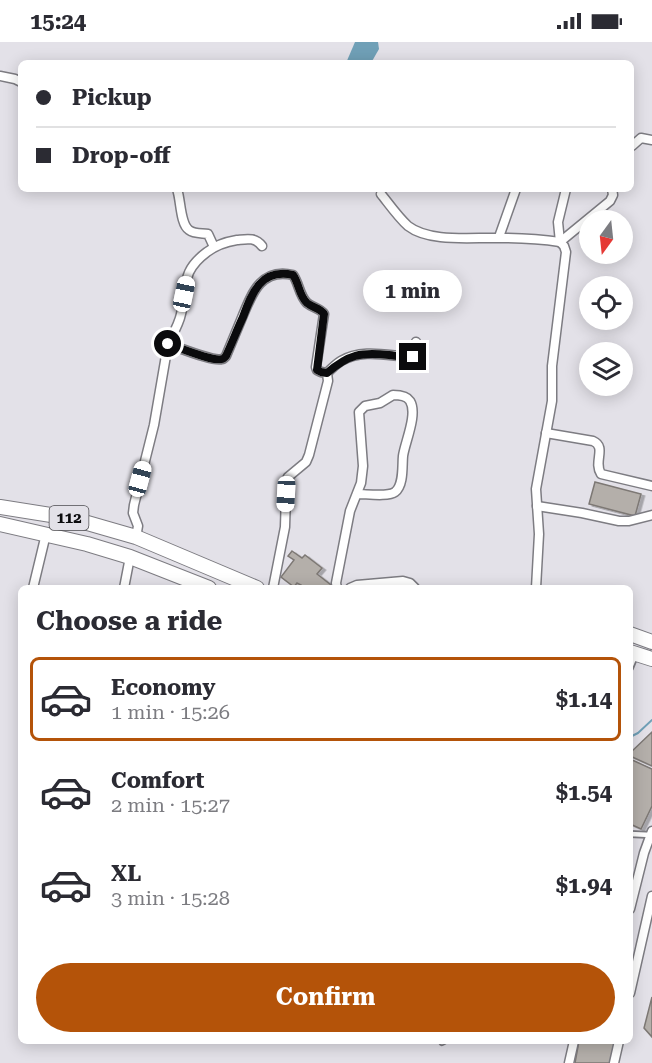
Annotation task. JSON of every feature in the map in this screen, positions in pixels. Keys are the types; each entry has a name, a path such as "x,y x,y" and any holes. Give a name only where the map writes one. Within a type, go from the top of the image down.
{"main road":[{"name":"112","path":"0,507 70,518 136,537 250,585"},
{"name":"112","path":"0,524 87,544 130,557 201,585"},
{"path":"130,557 136,537"},
{"path":"633,635 652,642"},
{"path":"633,653 652,658"}],"street":[{"path":"0,76 18,81"},
{"path":"634,144 641,138 652,140"},
{"path":"178,192 183,223 188,230 207,234 214,247"},
{"path":"499,237 515,192"},
{"path":"536,585 539,534 536,489 552,401 552,366 565,259 558,222 565,192"},
{"path":"381,194 409,226 420,232 437,236 499,237 560,242 610,201 612,192"},
{"path":"136,537 138,526 133,513 134,505 154,425 168,344 180,319 191,267 194,262 214,247 227,242 248,239 256,240 262,246"},
{"path":"168,344 199,355 223,359 257,287 263,280 283,273 293,275 306,302 324,314 316,367 317,370 327,373"},
{"path":"327,373 340,361 359,355 380,354 411,357 414,355 416,342"},
{"path":"274,585 285,527 285,483 288,477 306,462 309,455 328,381 327,373"},
{"path":"336,585 349,518 361,483 363,466 359,412 365,406 380,403 393,395 406,398 413,408 412,422 397,490 392,493 358,494"},
{"path":"546,433 593,441 600,446 597,466 601,474 652,486"},
{"path":"537,506 619,522 652,515"},
{"path":"34,585 46,534"},
{"path":"125,585 130,557"},
{"path":"357,585 403,581 412,585"},
{"path":"633,897 644,853 652,834"},
{"path":"633,966 652,896"},
{"path":"569,1063 573,1044"},
{"path":"614,1063 619,1044"}],"lane":[{"path":"633,834 652,834"}],"water":[{"path":"355,42 378,42 379,49 373,60 347,60"}],"building":[{"path":"595,482 641,494 635,516 589,504"},
{"path":"292,551 302,558 305,555 322,568 317,574 331,585 297,583 291,585 281,577 294,560 288,556"},
{"path":"652,732 652,766 633,757 633,750"},
{"path":"633,760 652,769 652,806 641,829 633,825"},
{"path":"652,997 652,1037 644,1028"},
{"path":"578,1044 614,1044 610,1063 575,1063"}],"waterway":[{"path":"633,736 652,720"}],"route":[{"path":"168,344 199,355 223,359 257,287 263,280 283,273 293,275 306,302 324,314 317,370 327,373 340,361 359,355 413,357"}]}
